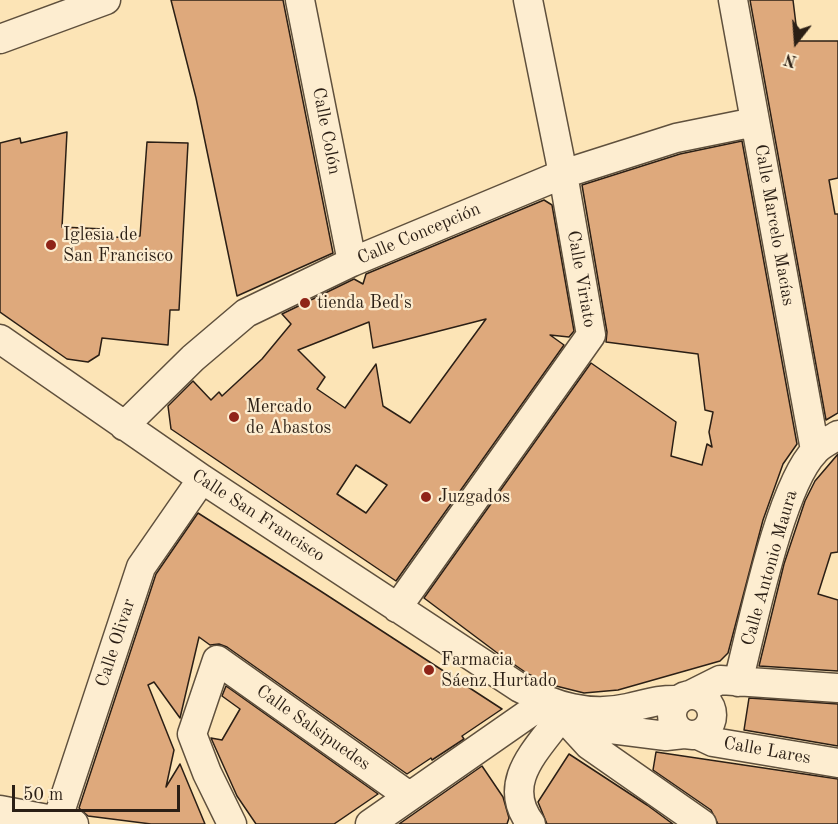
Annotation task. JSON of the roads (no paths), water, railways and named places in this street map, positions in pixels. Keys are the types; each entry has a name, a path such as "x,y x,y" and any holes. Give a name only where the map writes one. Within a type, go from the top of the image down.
{"street":[{"path":"0,39 106,0"},
{"name":"Calle Colón","path":"300,0 352,262"},
{"name":"Calle Viriato","path":"398,608 591,335 563,174 528,0"},
{"name":"Calle Marcelo Macías","path":"733,0 756,123 827,443"},
{"name":"Calle Concepción","path":"124,426 193,358 246,313 352,262 563,174 676,138 756,123"},
{"name":"Calle San Francisco","path":"0,339 202,479 546,708"},
{"name":"Calle Antonio Maura","path":"738,681 781,523 796,479 827,443"},
{"name":"Calle Olivar","path":"66,822 141,567 202,479"},
{"name":"Calle Salsipuedes","path":"232,824 207,773 192,734 217,660 409,796"},
{"path":"684,698 720,680 838,688"},
{"path":"691,734 708,727 712,715 708,702 702,698 659,699 609,712 582,711 540,699 546,708 589,745 702,824"},
{"path":"370,824 500,733 546,708"},
{"path":"524,820 519,796 522,769 546,708"},
{"name":"Calle Lares","path":"546,708 589,728 657,735 691,734 712,742 838,763"},
{"path":"500,733 522,769"},
{"path":"0,810 66,822"}],"place":[{"name":"Iglesia de San Francisco","path":"51,245"},
{"name":"tienda Bed's","path":"305,303"},
{"name":"Mercado de Abastos","path":"234,417"},
{"name":"Juzgados","path":"426,497"},
{"name":"Farmacia Sáenz Hurtado","path":"429,670"}]}
